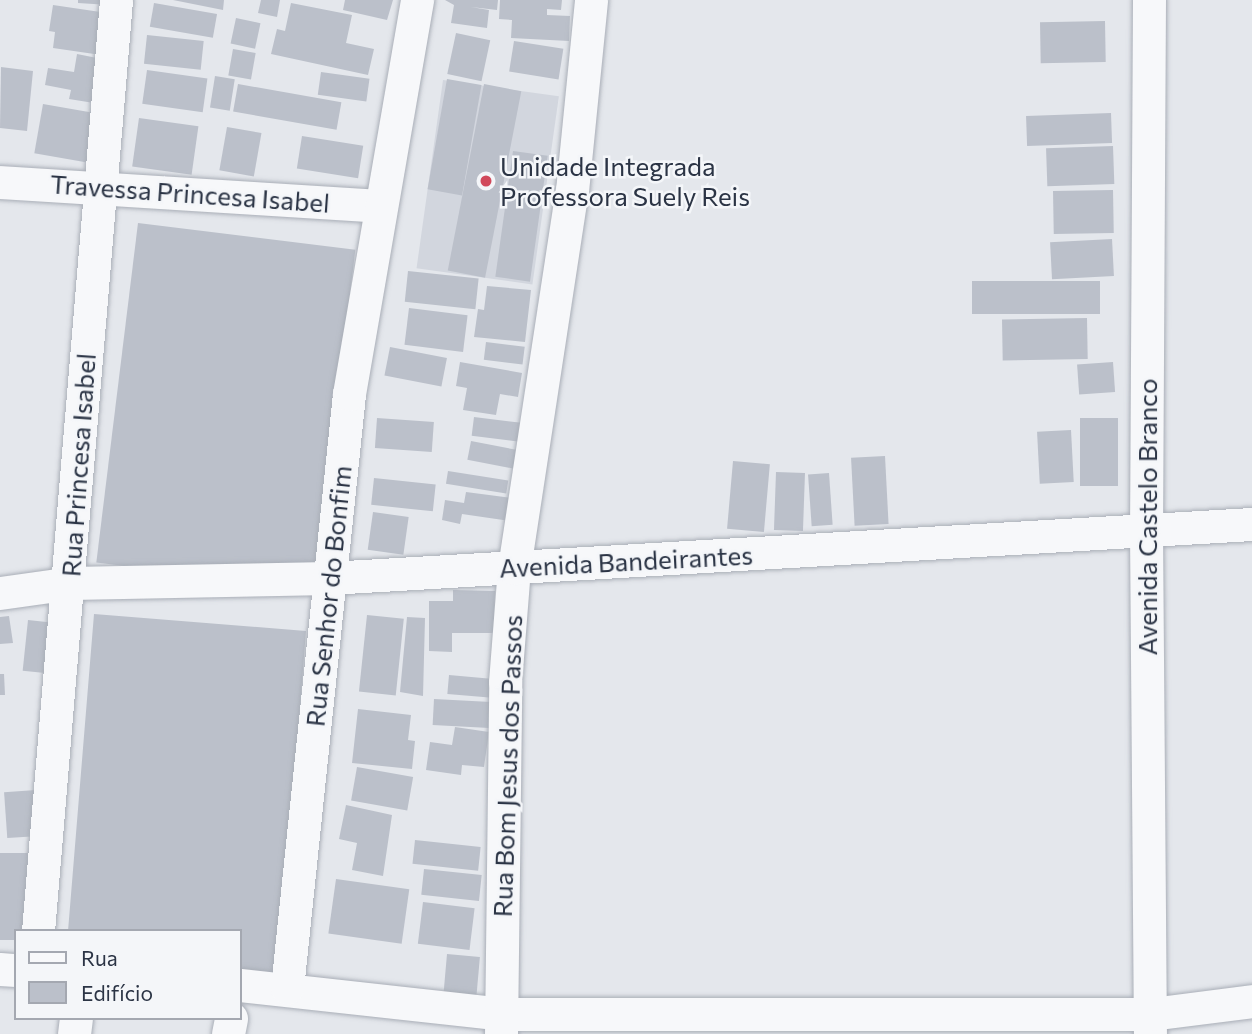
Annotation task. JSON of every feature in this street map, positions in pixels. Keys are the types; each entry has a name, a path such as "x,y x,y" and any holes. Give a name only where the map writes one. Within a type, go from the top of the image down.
{"street":[{"name":"Rua Princesa Isabel","path":"38,929 71,583 97,185 116,0"},
{"name":"Rua Senhor do Bonfim","path":"287,988 349,394 379,206 417,0"},
{"name":"Rua Bom Jesus dos Passos","path":"502,1024 505,682 514,568 572,191 591,0"},
{"name":"Avenida Castelo Branco","path":"1149,0 1146,530 1150,1024"},
{"name":"Travessa Princesa Isabel","path":"0,182 97,185 379,206"},
{"name":"Avenida Bandeirantes","path":"0,593 71,583 329,578 1252,524"},
{"path":"242,985 287,988 502,1024 1150,1024 1252,1001"}],"shaded area":[{"name":"Unidade Integrada Professora Suely Reis","path":"443,80 559,96 532,284 417,268"}],"building":[{"path":"78,0 109,0 109,5 78,3"},
{"path":"173,0 224,0 223,10"},
{"path":"261,0 280,0 277,17 258,13"},
{"path":"345,0 393,0 387,20 343,10"},
{"path":"445,0 498,0 497,10 471,7 489,10 487,28 451,23 454,5"},
{"path":"500,0 562,0 561,10 547,9 547,15 570,16 569,41 511,38 512,20 499,19"},
{"path":"154,3 217,14 213,38 150,27"},
{"path":"291,3 352,15 346,43 374,49 368,75 271,54 277,29 285,31"},
{"path":"53,5 114,14 108,56 53,48 55,32 49,31"},
{"path":"236,18 260,23 255,49 231,43"},
{"path":"1105,21 1106,62 1041,63 1040,22"},
{"path":"456,33 490,40 482,81 447,74"},
{"path":"147,35 204,41 201,70 144,64"},
{"path":"514,41 563,49 559,79 509,72"},
{"path":"233,49 256,53 251,80 228,76"},
{"path":"77,54 102,59 94,103 69,99 71,90 45,85 48,68 74,72"},
{"path":"1,67 33,71 27,131 0,128"},
{"path":"147,70 207,78 203,112 142,104"},
{"path":"321,72 370,79 366,102 318,95"},
{"path":"215,76 235,79 230,111 210,108"},
{"path":"447,79 481,85 462,195 428,189"},
{"path":"238,84 341,102 337,130 233,112"},
{"path":"484,84 521,91 485,278 448,271"},
{"path":"43,104 103,115 94,164 34,153"},
{"path":"1111,113 1112,143 1027,146 1026,116"},
{"path":"139,118 198,126 192,175 132,167"},
{"path":"227,127 261,133 254,176 219,170"},
{"path":"302,136 363,146 358,178 297,169"},
{"path":"1113,146 1114,184 1047,186 1046,148"},
{"path":"513,151 548,156 530,282 495,277"},
{"path":"1113,190 1114,233 1054,234 1053,191"},
{"path":"138,223 355,250 314,589 96,562"},
{"path":"1112,239 1114,276 1052,279 1050,242"},
{"path":"408,271 479,278 475,309 405,302"},
{"path":"972,281 1100,281 1100,314 972,314"},
{"path":"487,286 531,290 525,342 474,337 478,309 484,310"},
{"path":"409,308 468,315 463,352 404,345"},
{"path":"1087,318 1088,359 1003,360 1002,319"},
{"path":"486,342 525,347 523,365 484,360"},
{"path":"390,347 447,358 441,387 384,375"},
{"path":"460,362 522,373 518,397 500,394 496,415 463,410 467,388 456,386"},
{"path":"1113,362 1115,392 1079,394 1077,365"},
{"path":"474,417 526,423 523,442 472,436"},
{"path":"377,418 434,422 432,452 375,448"},
{"path":"1080,418 1118,418 1118,486 1080,486"},
{"path":"1071,430 1074,482 1040,484 1037,432"},
{"path":"471,441 524,451 520,470 467,460"},
{"path":"885,456 889,524 855,526 851,458"},
{"path":"733,461 770,464 764,532 727,529"},
{"path":"448,471 508,481 506,493 446,484"},
{"path":"776,472 805,473 803,531 774,530"},
{"path":"829,473 833,525 812,526 808,474"},
{"path":"374,478 436,484 433,511 371,505"},
{"path":"466,492 519,499 516,522 462,514 460,524 442,520 445,500 464,503"},
{"path":"373,512 409,517 403,555 368,550"},
{"path":"453,590 495,591 494,633 452,633 452,652 429,651 429,601 453,601"},
{"path":"94,614 306,631 279,973 242,970 242,929 68,929"},
{"path":"367,615 404,619 396,695 359,692"},
{"path":"9,616 13,643 0,644 0,617"},
{"path":"407,617 425,618 423,696 400,692"},
{"path":"28,620 58,623 53,674 23,671"},
{"path":"0,674 4,674 5,695 0,695"},
{"path":"449,675 491,679 489,698 447,694"},
{"path":"434,699 491,702 490,728 433,725"},
{"path":"358,709 411,715 408,740 415,741 412,769 352,763"},
{"path":"455,727 489,732 484,767 462,765 461,775 426,770 430,742 452,745"},
{"path":"357,767 413,777 407,810 351,800"},
{"path":"36,790 39,836 7,838 4,792"},
{"path":"346,805 392,815 383,876 352,870 357,843 339,839"},
{"path":"415,840 481,847 478,871 412,864"},
{"path":"0,853 33,853 33,929 14,929 14,940 0,940"},
{"path":"424,869 482,875 479,901 421,895"},
{"path":"336,879 409,889 402,944 328,933"},
{"path":"423,902 475,908 469,950 418,944"},
{"path":"447,954 480,957 476,997 444,994"}],"place":[{"name":"Unidade Integrada Professora Suely Reis","path":"486,181"}]}
